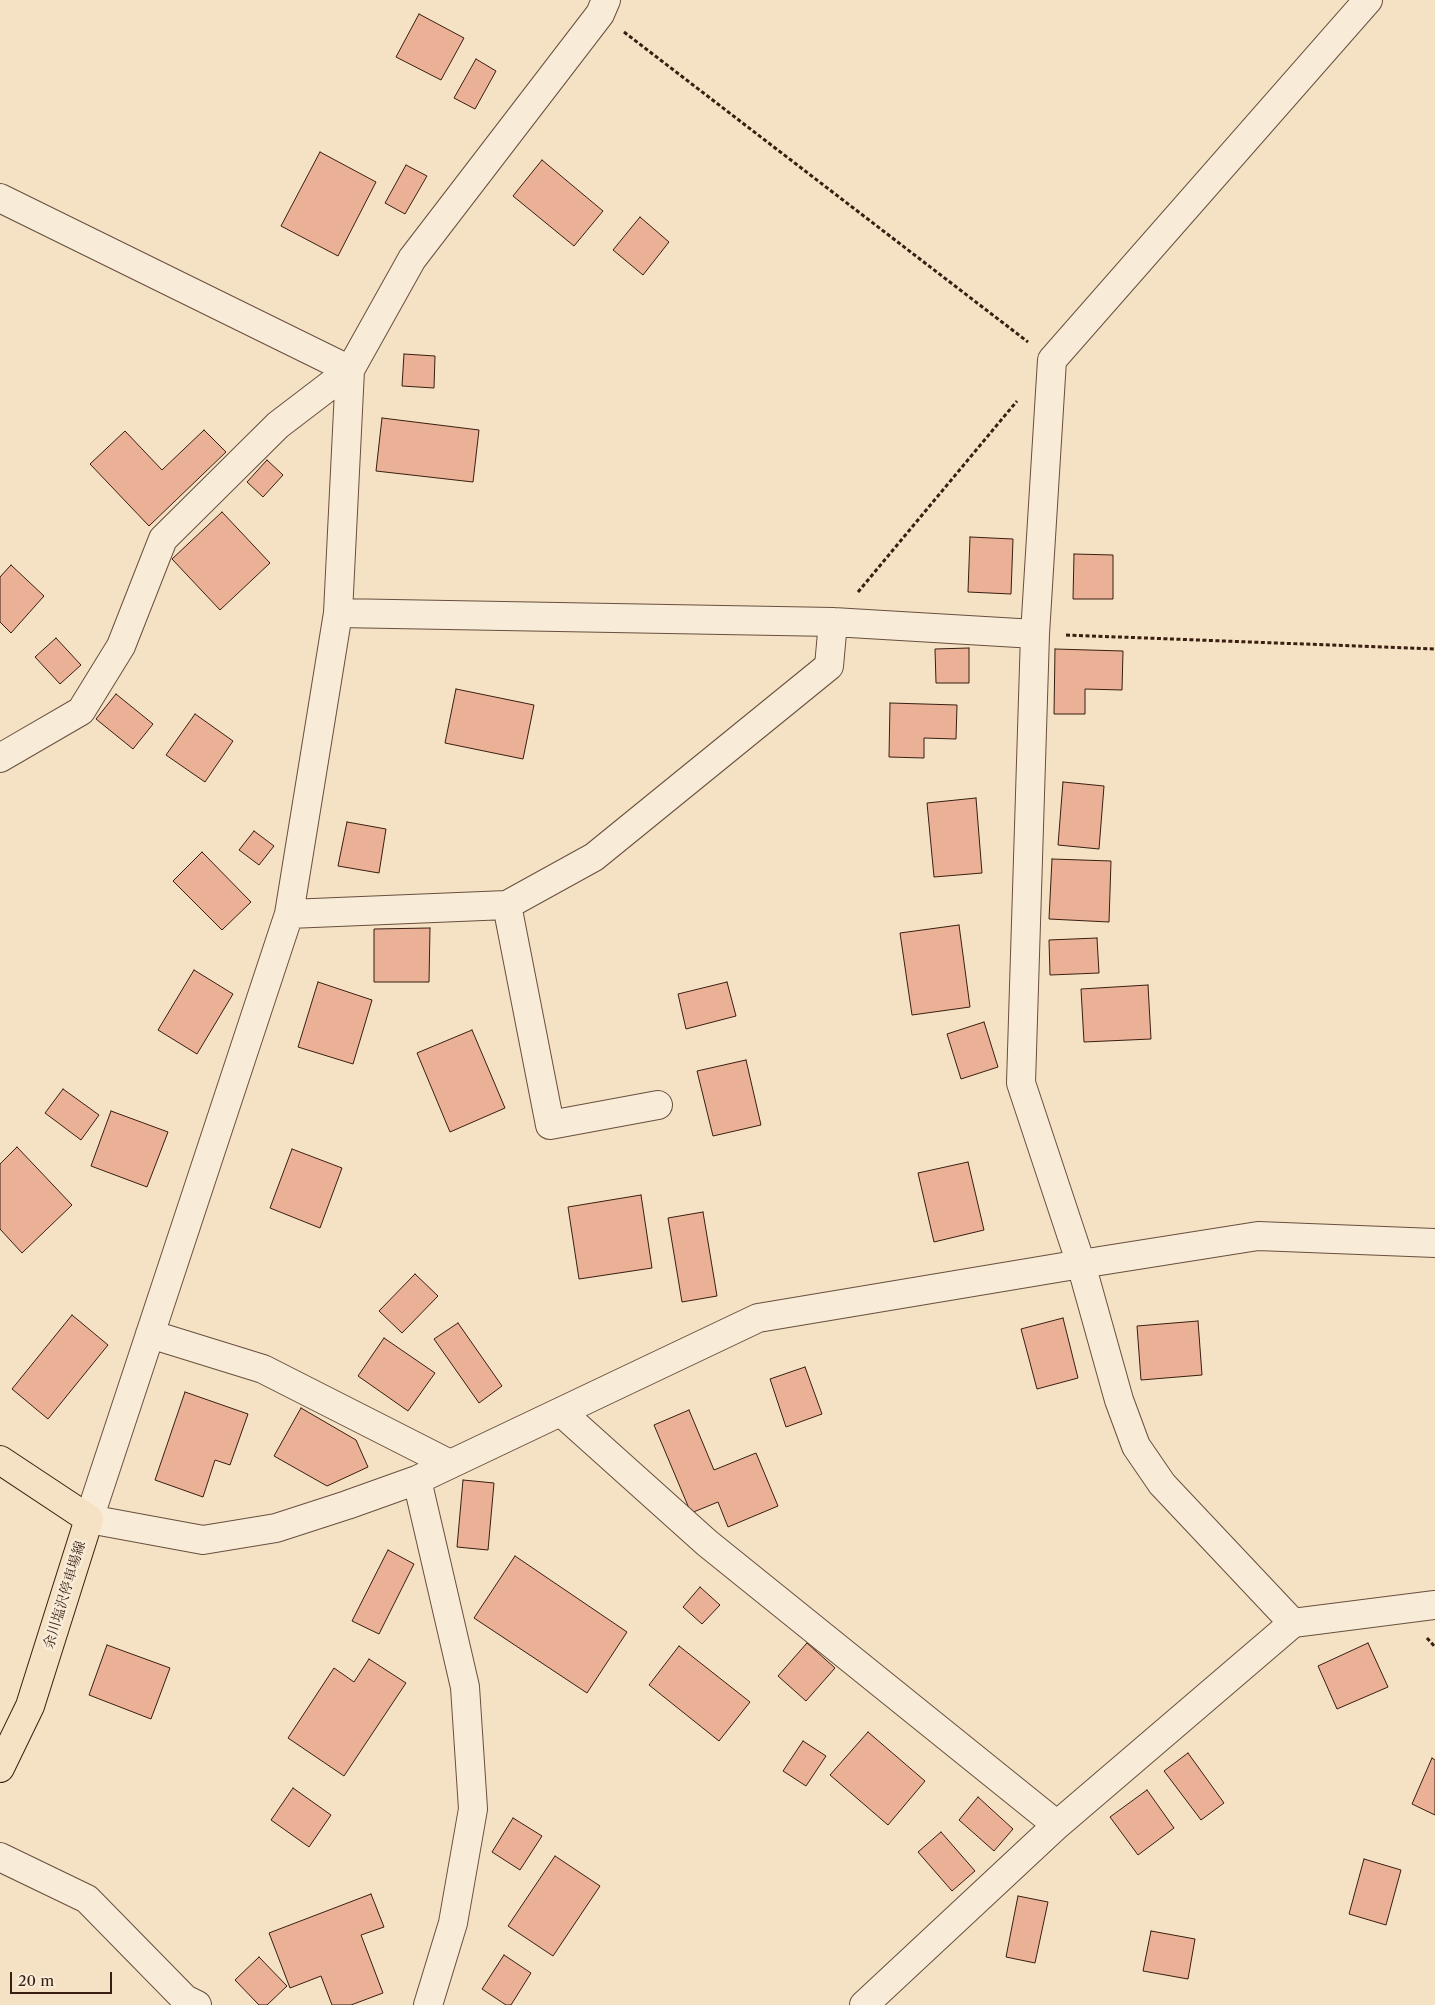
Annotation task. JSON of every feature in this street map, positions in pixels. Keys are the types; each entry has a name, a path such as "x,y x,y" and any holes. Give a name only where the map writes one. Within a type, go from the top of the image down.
{"main road":[{"path":"0,1460 89,1519"},
{"name":"余川塩沢停車場線","path":"0,1768 30,1706 89,1519"}],"street":[{"path":"1293,1623 1162,1484 1136,1446 1119,1400 1081,1264 1021,1083 1035,634 1052,360 1368,0"},
{"path":"0,758 81,712 121,646 163,540 278,425 350,370 412,259 603,7"},
{"path":"0,198 350,370"},
{"path":"350,370 338,614 289,914 89,1519 203,1540 276,1528 416,1480 758,1318 1258,1236 1435,1243"},
{"path":"338,614 833,622 1035,634"},
{"path":"289,914 507,904 594,858 829,666 833,622"},
{"path":"507,904 550,1125 658,1105"},
{"path":"150,1334 263,1369 450,1464"},
{"path":"561,1412 707,1543 1057,1825"},
{"path":"416,1480 465,1687 473,1809 452,1923 428,2005"},
{"path":"864,2005 1057,1825 1293,1623 1435,1605"},
{"path":"0,1857 87,1899 185,1998 197,2005"}],"path":[{"path":"603,7 1052,360"},
{"path":"833,622 1020,397"},
{"path":"1035,634 1435,649"}],"building":[{"path":"419,14 464,38 441,80 396,57"},
{"path":"476,59 496,71 475,109 454,98"},
{"path":"320,152 376,182 338,256 281,226"},
{"path":"542,160 603,211 574,246 513,196"},
{"path":"406,165 427,176 405,214 385,203"},
{"path":"640,217 669,242 643,275 613,250"},
{"path":"404,354 435,356 434,388 402,386"},
{"path":"382,418 479,430 473,482 376,471"},
{"path":"204,430 226,452 149,526 90,464 125,431 162,470"},
{"path":"267,460 283,475 263,497 247,482"},
{"path":"222,512 270,563 220,610 172,559"},
{"path":"970,537 1013,539 1011,594 968,592"},
{"path":"1074,554 1113,555 1113,599 1073,599"},
{"path":"11,565 44,596 11,633 0,622 0,577"},
{"path":"56,638 81,665 60,684 35,657"},
{"path":"969,648 969,683 936,683 935,649"},
{"path":"1055,649 1123,651 1122,690 1085,689 1085,714 1054,714"},
{"path":"456,689 534,705 523,759 445,743"},
{"path":"116,694 153,724 133,749 96,719"},
{"path":"890,703 957,705 956,739 924,738 924,758 889,757"},
{"path":"195,714 233,741 205,782 166,755"},
{"path":"1063,782 1104,786 1099,849 1058,845"},
{"path":"976,798 982,873 934,877 927,803"},
{"path":"347,822 386,829 379,873 338,866"},
{"path":"254,831 274,846 259,865 239,850"},
{"path":"202,852 251,902 222,930 173,881"},
{"path":"1052,859 1111,861 1109,922 1049,919"},
{"path":"959,925 970,1007 912,1015 900,933"},
{"path":"430,928 429,982 374,982 374,929"},
{"path":"1097,938 1099,973 1050,975 1049,940"},
{"path":"194,970 233,994 197,1054 158,1030"},
{"path":"318,982 372,1000 353,1064 298,1047"},
{"path":"727,982 736,1016 686,1029 678,994"},
{"path":"1148,985 1151,1039 1084,1042 1081,989"},
{"path":"984,1022 998,1067 961,1079 947,1034"},
{"path":"472,1030 505,1108 450,1132 417,1053"},
{"path":"746,1060 761,1125 713,1136 697,1071"},
{"path":"63,1089 99,1115 81,1140 45,1113"},
{"path":"111,1111 168,1132 147,1187 91,1166"},
{"path":"17,1147 72,1205 22,1253 0,1229 0,1164"},
{"path":"292,1149 342,1168 320,1228 270,1208"},
{"path":"968,1162 984,1230 934,1242 918,1173"},
{"path":"641,1195 652,1268 579,1279 568,1207"},
{"path":"703,1212 717,1296 682,1302 668,1218"},
{"path":"415,1274 438,1296 402,1333 379,1311"},
{"path":"72,1315 108,1345 48,1419 12,1389"},
{"path":"1063,1318 1078,1378 1037,1389 1021,1329"},
{"path":"1198,1321 1202,1375 1141,1380 1137,1326"},
{"path":"458,1323 502,1386 479,1403 434,1339"},
{"path":"384,1338 435,1373 408,1411 358,1376"},
{"path":"805,1367 822,1414 786,1427 770,1379"},
{"path":"185,1392 248,1414 230,1465 215,1460 203,1497 155,1480"},
{"path":"301,1408 356,1440 368,1467 327,1486 274,1456"},
{"path":"689,1410 714,1470 756,1453 778,1506 728,1527 718,1502 691,1513 654,1425"},
{"path":"463,1480 494,1483 488,1550 457,1547"},
{"path":"388,1550 414,1564 379,1634 352,1621"},
{"path":"515,1556 627,1632 587,1693 474,1618"},
{"path":"700,1587 720,1605 702,1624 683,1607"},
{"path":"807,1643 835,1668 806,1701 778,1676"},
{"path":"1368,1643 1388,1687 1337,1709 1318,1666"},
{"path":"107,1645 170,1668 151,1719 89,1695"},
{"path":"679,1646 750,1702 719,1741 649,1685"},
{"path":"369,1659 406,1683 344,1776 288,1738 334,1668 354,1682"},
{"path":"868,1732 925,1781 888,1825 830,1775"},
{"path":"803,1741 826,1756 806,1786 783,1771"},
{"path":"1188,1753 1224,1803 1201,1820 1164,1771"},
{"path":"1432,1758 1435,1760 1435,1815 1412,1804"},
{"path":"293,1788 331,1815 309,1847 271,1820"},
{"path":"1147,1790 1174,1828 1138,1855 1110,1817"},
{"path":"978,1797 1013,1829 994,1851 959,1820"},
{"path":"513,1818 542,1836 520,1870 492,1852"},
{"path":"941,1832 975,1871 952,1891 918,1852"},
{"path":"555,1856 600,1886 553,1956 508,1926"},
{"path":"1364,1859 1401,1870 1386,1925 1349,1914"},
{"path":"371,1894 384,1927 361,1935 383,1993 351,2005 332,2005 321,1976 290,1988 269,1933"},
{"path":"1018,1896 1048,1902 1035,1963 1006,1957"},
{"path":"1151,1931 1195,1939 1188,1979 1143,1971"},
{"path":"504,1955 531,1973 511,2005 506,2005 482,1989"},
{"path":"259,1957 287,1986 267,2005 259,2005 235,1980"}]}
